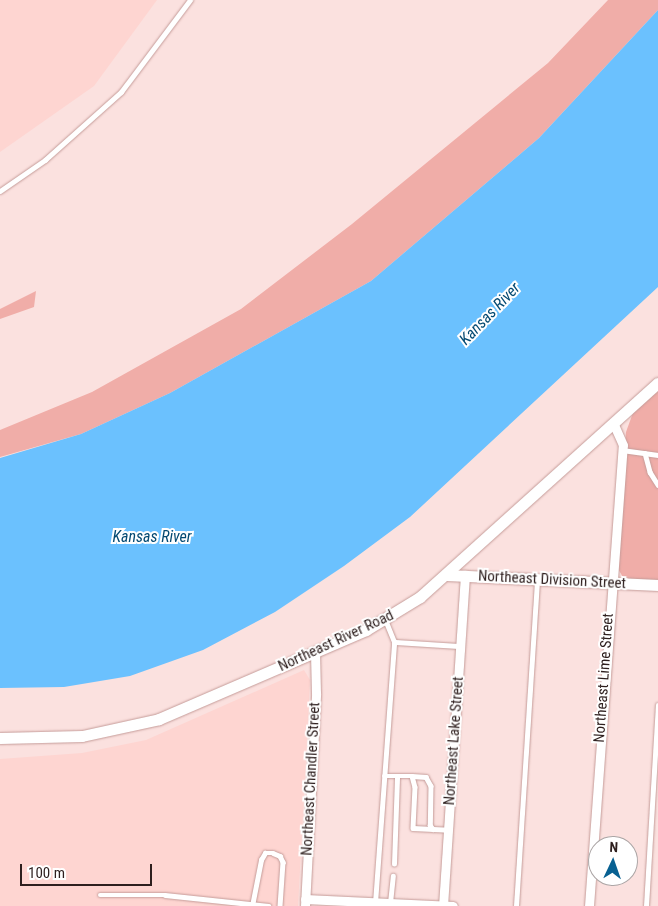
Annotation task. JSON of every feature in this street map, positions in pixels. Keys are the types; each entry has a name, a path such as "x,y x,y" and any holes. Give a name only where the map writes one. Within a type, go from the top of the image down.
{"street":[{"name":"Northeast River Road","path":"0,738 61,738 135,726 200,703 385,620 420,597 447,574 658,383"},
{"name":"Northeast Lime Street","path":"589,906 622,450 622,440 613,423"},
{"name":"Northeast Division Street","path":"447,574 658,585"},
{"name":"Northeast Lake Street","path":"443,906 465,576"},
{"name":"Northeast Chandler Street","path":"305,902 316,693 315,653"},
{"path":"305,902 453,906"}],"lane":[{"path":"0,190 45,160 122,92 190,0"},
{"path":"622,450 658,455"},
{"path":"646,453 650,472 658,485"},
{"path":"516,906 537,579"},
{"path":"375,904 394,642 385,620"},
{"path":"394,642 460,646"},
{"path":"646,906 658,705"},
{"path":"384,776 426,777 431,786 430,825 433,829"},
{"path":"412,776 415,787 413,828 448,830"},
{"path":"394,864 397,777"},
{"path":"252,905 261,860 265,853 273,853 280,856 283,862 280,906"},
{"path":"390,903 393,876"},
{"path":"100,895 158,894 268,906"}],"shaded area":[{"path":"0,0 157,0 94,86 0,152"},
{"path":"608,0 658,0 658,10 539,138 371,281 170,393 81,434 0,457 0,430 92,392 241,309 352,224 548,63"},
{"path":"36,291 34,307 0,319 0,309"},
{"path":"658,389 658,581 624,579 617,567 626,432 634,410"},
{"path":"304,670 310,680 298,906 0,906 0,759 82,753 146,740"}],"water":[{"name":"Kansas River","path":"658,10 658,287 410,517 344,566 275,612 203,650 130,676 64,687 0,688 0,458 81,434 170,393 371,281 539,138"}]}
